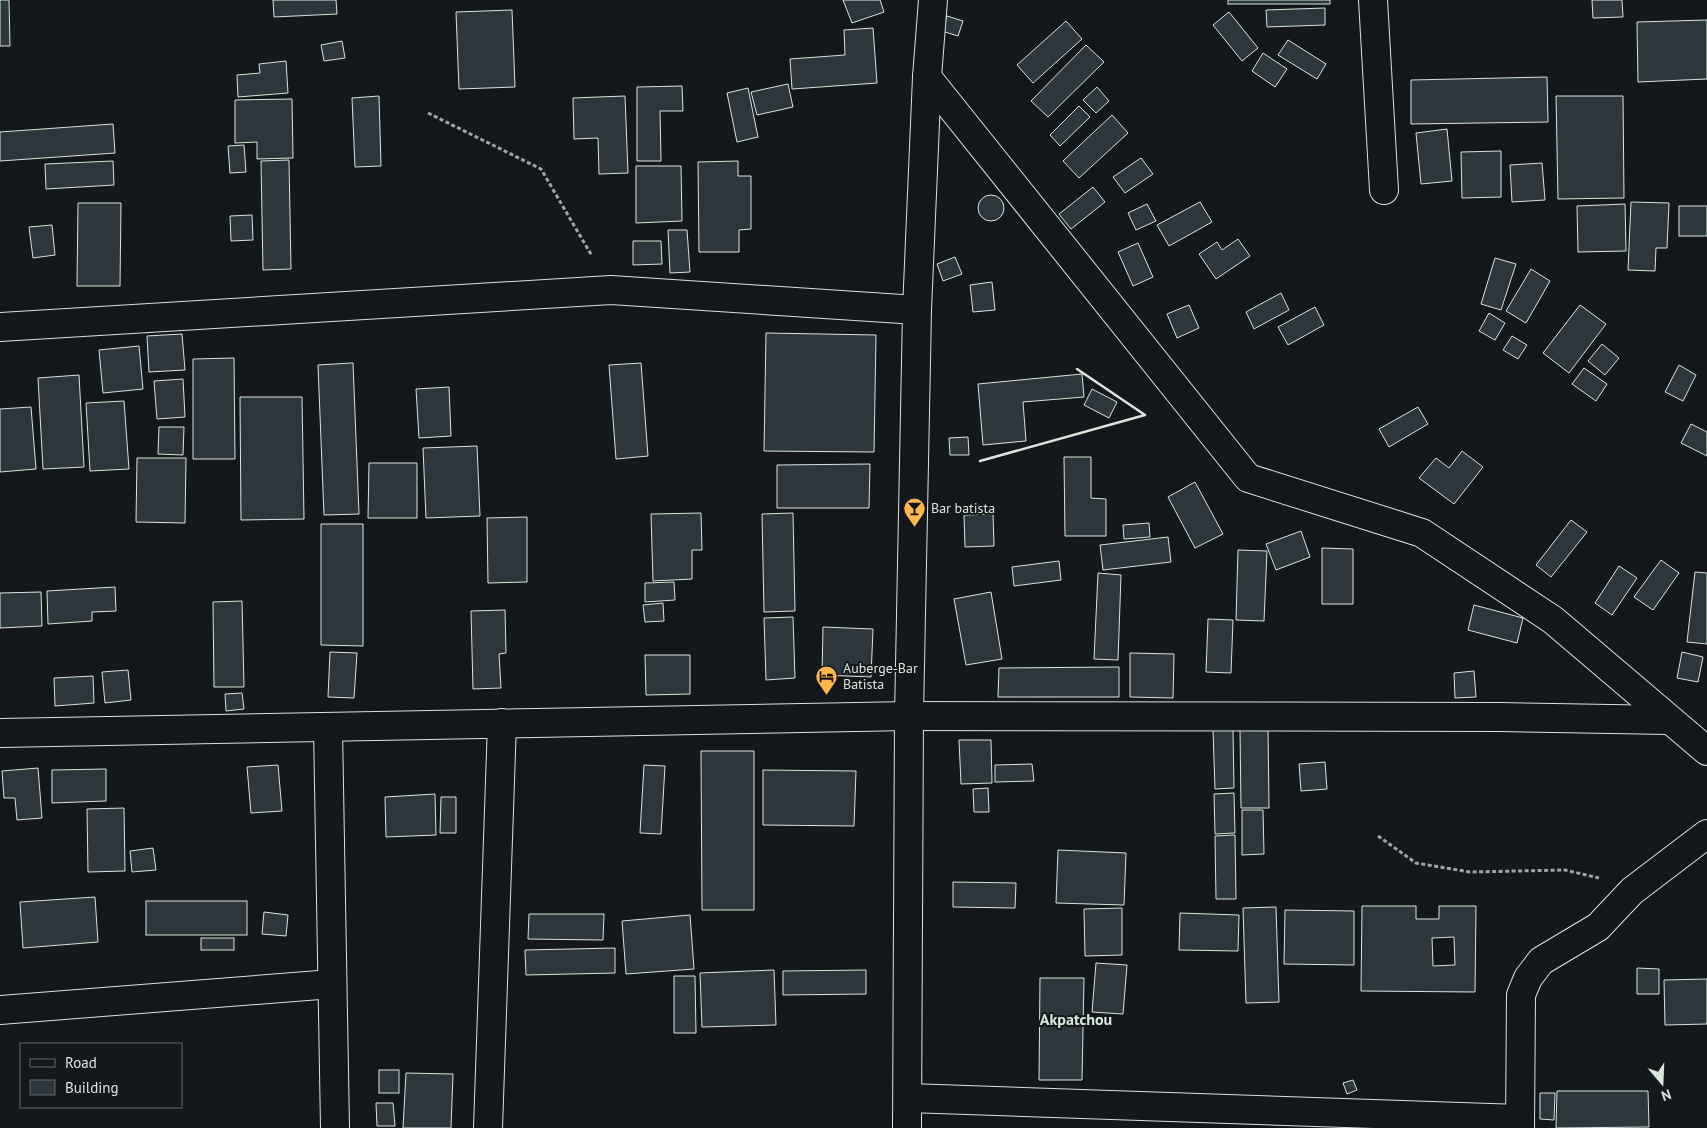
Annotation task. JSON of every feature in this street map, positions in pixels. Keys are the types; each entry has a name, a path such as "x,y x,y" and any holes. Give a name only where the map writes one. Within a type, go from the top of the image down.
{"street":[{"path":"907,1128 909,716 917,310 933,0"},
{"path":"1373,0 1384,190"},
{"path":"928,77 1248,478 1422,533 1553,620 1707,751"},
{"path":"0,327 612,290 917,310"},
{"path":"0,733 909,716 1500,717 1669,720"},
{"path":"488,1128 502,723"},
{"path":"328,728 335,1128"},
{"path":"908,1098 1520,1124 1521,995 1528,978 1541,961 1598,927 1632,891 1707,834"},
{"path":"0,1010 332,984"}],"path":[{"path":"428,113 541,169 612,290"},
{"path":"1378,836 1416,863 1470,872 1565,870 1606,879 1632,891"}],"building":[{"path":"0,0 9,0 10,46 0,46"},
{"path":"273,0 336,0 337,14 274,17"},
{"path":"843,0 880,0 884,12 852,23"},
{"path":"1228,0 1330,0 1330,4 1228,4"},
{"path":"1592,0 1622,0 1623,17 1593,18"},
{"path":"1325,8 1325,25 1267,27 1266,10"},
{"path":"512,10 515,87 459,89 456,12"},
{"path":"1229,12 1258,48 1242,61 1213,25"},
{"path":"947,16 963,21 958,36 942,31"},
{"path":"1707,20 1707,79 1638,82 1637,22"},
{"path":"1066,21 1082,39 1033,83 1017,65"},
{"path":"873,28 877,83 792,89 790,59 845,55 844,30"},
{"path":"1288,40 1326,64 1317,79 1278,55"},
{"path":"342,41 345,58 324,61 321,45"},
{"path":"1086,45 1104,62 1048,117 1031,101"},
{"path":"1263,53 1287,69 1275,87 1252,71"},
{"path":"286,61 288,93 238,97 237,75 260,73 259,64"},
{"path":"1547,77 1548,122 1411,124 1411,80"},
{"path":"788,84 793,107 757,115 751,92"},
{"path":"682,86 683,111 660,111 661,161 637,161 637,87"},
{"path":"1097,87 1109,101 1096,113 1083,100"},
{"path":"748,88 758,137 737,142 727,93"},
{"path":"379,96 381,166 355,167 352,98"},
{"path":"625,96 628,173 599,174 598,138 574,139 573,98"},
{"path":"1556,96 1623,96 1624,198 1558,199"},
{"path":"292,99 293,158 257,159 257,142 235,143 235,100"},
{"path":"1079,106 1090,117 1060,146 1050,135"},
{"path":"1112,115 1128,133 1079,178 1063,161"},
{"path":"113,124 115,153 0,161 0,132"},
{"path":"1447,129 1452,181 1421,184 1416,133"},
{"path":"244,145 246,172 230,173 228,146"},
{"path":"1501,151 1501,197 1462,198 1461,152"},
{"path":"1141,158 1153,174 1125,193 1113,177"},
{"path":"289,160 291,269 263,270 261,161"},
{"path":"113,161 114,185 46,189 45,164"},
{"path":"738,161 738,176 751,176 751,229 739,230 739,252 699,252 698,162"},
{"path":"1542,163 1545,200 1512,202 1510,165"},
{"path":"636,166 681,166 682,221 636,223"},
{"path":"1093,187 1105,202 1071,229 1059,214"},
{"path":"991,195 1000,199 1004,208 1000,217 991,221 982,217 978,208 982,199"},
{"path":"1200,202 1212,222 1169,246 1157,225"},
{"path":"1631,202 1669,203 1667,248 1656,248 1655,271 1628,270"},
{"path":"78,203 121,203 120,286 77,286"},
{"path":"1147,204 1156,221 1136,230 1128,213"},
{"path":"1625,204 1626,251 1578,252 1577,206"},
{"path":"1679,206 1707,206 1707,236 1679,236"},
{"path":"252,215 253,240 231,241 230,216"},
{"path":"52,225 55,255 33,258 29,227"},
{"path":"668,230 687,230 690,272 670,273"},
{"path":"1238,239 1250,256 1216,279 1199,254 1217,242 1222,250"},
{"path":"633,241 661,241 662,264 633,265"},
{"path":"1138,243 1153,277 1133,286 1118,252"},
{"path":"955,257 962,274 943,281 937,264"},
{"path":"1495,258 1516,264 1501,310 1481,304"},
{"path":"1531,269 1550,281 1526,323 1506,311"},
{"path":"992,282 995,310 973,312 970,285"},
{"path":"1281,293 1289,310 1254,329 1246,312"},
{"path":"1189,305 1199,328 1177,338 1167,314"},
{"path":"1580,305 1606,324 1569,373 1543,353"},
{"path":"1315,307 1324,325 1288,345 1278,327"},
{"path":"1489,313 1505,323 1495,340 1479,331"},
{"path":"766,333 876,335 874,452 764,451"},
{"path":"182,334 185,370 149,372 147,336"},
{"path":"1512,336 1527,345 1518,359 1503,350"},
{"path":"1602,344 1619,358 1605,375 1588,361"},
{"path":"139,346 143,389 103,393 99,350"},
{"path":"234,358 235,459 193,459 193,359"},
{"path":"353,363 359,514 324,515 318,365"},
{"path":"641,363 648,456 616,459 609,365"},
{"path":"1679,365 1696,375 1683,401 1665,392"},
{"path":"1584,368 1607,384 1596,401 1572,384"},
{"path":"1082,374 1084,397 1023,402 1026,441 983,445 978,384"},
{"path":"79,375 84,467 43,469 38,378"},
{"path":"183,379 185,417 157,419 154,381"},
{"path":"449,387 451,436 419,438 416,389"},
{"path":"1092,389 1117,402 1109,418 1084,405"},
{"path":"240,397 302,397 304,519 241,520"},
{"path":"124,401 129,469 90,471 86,403"},
{"path":"31,407 36,469 0,472 0,409"},
{"path":"1418,407 1428,424 1389,447 1379,429"},
{"path":"1691,424 1707,432 1707,456 1681,443"},
{"path":"159,427 184,427 183,455 158,454"},
{"path":"968,437 969,455 950,455 949,438"},
{"path":"477,446 480,516 426,518 423,448"},
{"path":"1462,451 1483,467 1454,504 1419,478 1436,458 1449,468"},
{"path":"1064,457 1091,457 1091,498 1106,499 1106,536 1065,536"},
{"path":"137,458 186,458 185,523 136,522"},
{"path":"369,463 417,463 417,518 368,518"},
{"path":"870,464 869,508 777,508 777,465"},
{"path":"1195,482 1223,534 1195,548 1168,497"},
{"path":"701,513 702,550 692,550 692,579 653,581 651,514"},
{"path":"793,513 795,611 764,612 762,514"},
{"path":"993,514 994,546 965,547 964,515"},
{"path":"527,517 527,582 488,583 487,518"},
{"path":"1571,520 1587,532 1551,577 1536,565"},
{"path":"1149,523 1150,537 1124,539 1123,525"},
{"path":"321,524 363,524 363,646 321,645"},
{"path":"1301,531 1310,557 1276,570 1266,544"},
{"path":"1168,537 1171,562 1103,570 1100,545"},
{"path":"1322,548 1353,549 1353,604 1322,604"},
{"path":"1238,550 1267,551 1264,621 1236,620"},
{"path":"1661,560 1679,573 1653,610 1634,597"},
{"path":"1059,561 1061,580 1014,586 1012,567"},
{"path":"1619,566 1637,578 1612,615 1595,603"},
{"path":"1695,572 1707,573 1707,644 1687,642"},
{"path":"1098,573 1121,575 1118,660 1094,659"},
{"path":"674,582 675,600 645,602 645,583"},
{"path":"115,587 116,611 92,612 92,621 48,624 47,591"},
{"path":"41,592 42,626 0,628 0,593"},
{"path":"991,592 1002,659 966,665 954,599"},
{"path":"242,601 244,687 214,687 213,602"},
{"path":"663,603 664,621 645,622 643,605"},
{"path":"1474,605 1523,618 1517,643 1468,630"},
{"path":"505,610 506,653 499,654 501,688 473,689 471,611"},
{"path":"793,617 795,678 766,680 764,618"},
{"path":"1208,619 1233,620 1231,673 1206,672"},
{"path":"823,627 873,629 871,677 822,675"},
{"path":"330,652 357,653 354,698 328,697"},
{"path":"1682,652 1703,657 1698,682 1677,678"},
{"path":"1130,653 1174,654 1173,698 1130,697"},
{"path":"645,655 690,655 690,694 646,695"},
{"path":"1119,667 1119,697 998,697 999,668"},
{"path":"128,670 131,700 105,703 102,672"},
{"path":"1474,671 1476,697 1455,698 1454,673"},
{"path":"93,676 94,703 55,706 54,678"},
{"path":"242,693 244,709 226,711 225,694"},
{"path":"1268,727 1269,808 1241,808 1240,728"},
{"path":"1213,730 1233,730 1234,788 1215,789"},
{"path":"959,740 991,740 992,783 961,784"},
{"path":"701,751 754,751 754,910 702,910"},
{"path":"1325,762 1327,789 1301,791 1299,764"},
{"path":"1032,764 1034,781 995,782 995,765"},
{"path":"278,765 282,811 251,813 247,767"},
{"path":"644,765 665,766 661,834 640,833"},
{"path":"38,768 42,818 17,820 15,798 4,798 2,771"},
{"path":"106,769 106,801 52,803 52,770"},
{"path":"763,770 856,771 854,826 763,825"},
{"path":"988,788 989,812 974,812 973,789"},
{"path":"1234,793 1235,833 1215,834 1214,794"},
{"path":"435,794 436,835 386,837 385,797"},
{"path":"441,797 456,797 456,833 440,833"},
{"path":"124,808 125,871 88,872 87,809"},
{"path":"1242,810 1263,810 1264,854 1242,855"},
{"path":"1235,835 1236,899 1216,899 1215,836"},
{"path":"153,848 156,870 132,872 130,851"},
{"path":"1058,850 1126,853 1124,905 1056,903"},
{"path":"953,882 1016,883 1015,908 953,907"},
{"path":"95,897 98,942 23,948 20,902"},
{"path":"146,901 247,901 247,935 146,935"},
{"path":"1362,906 1416,906 1416,919 1439,919 1439,906 1476,906 1475,992 1361,991","holes":["1454,937 1455,965 1433,966 1432,938"]},
{"path":"1276,907 1279,1002 1246,1003 1243,908"},
{"path":"1122,908 1122,955 1085,956 1084,909"},
{"path":"1285,910 1354,911 1354,965 1284,964"},
{"path":"264,912 288,915 286,936 262,934"},
{"path":"1180,913 1239,915 1238,951 1179,950"},
{"path":"529,914 604,914 603,940 528,939"},
{"path":"690,915 694,969 626,974 622,921"},
{"path":"201,938 234,938 234,950 201,950"},
{"path":"615,948 615,973 526,975 525,950"},
{"path":"1096,963 1127,965 1123,1014 1092,1012"},
{"path":"1637,968 1659,969 1659,994 1637,994"},
{"path":"774,970 776,1025 702,1027 700,973"},
{"path":"866,970 866,994 783,995 783,971"},
{"path":"674,976 695,976 696,1033 674,1033"},
{"path":"1040,978 1084,978 1082,1080 1039,1080"},
{"path":"1707,979 1707,1024 1665,1025 1664,980"},
{"path":"379,1070 399,1070 399,1093 379,1093"},
{"path":"406,1073 453,1074 451,1128 403,1128"},
{"path":"1353,1080 1357,1090 1347,1094 1343,1083"},
{"path":"1557,1091 1648,1091 1649,1127 1556,1128"},
{"path":"1540,1093 1555,1093 1554,1120 1540,1119"},
{"path":"376,1103 393,1103 395,1126 377,1126"}],"wall":[{"path":"980,461 1145,415 1077,369"}],"place":[{"name":"Bar batista","path":"915,527"},
{"name":"Auberge-Bar Batista","path":"827,695"}],"district":[{"name":"Akpatchou","path":"1076,1019"}]}
